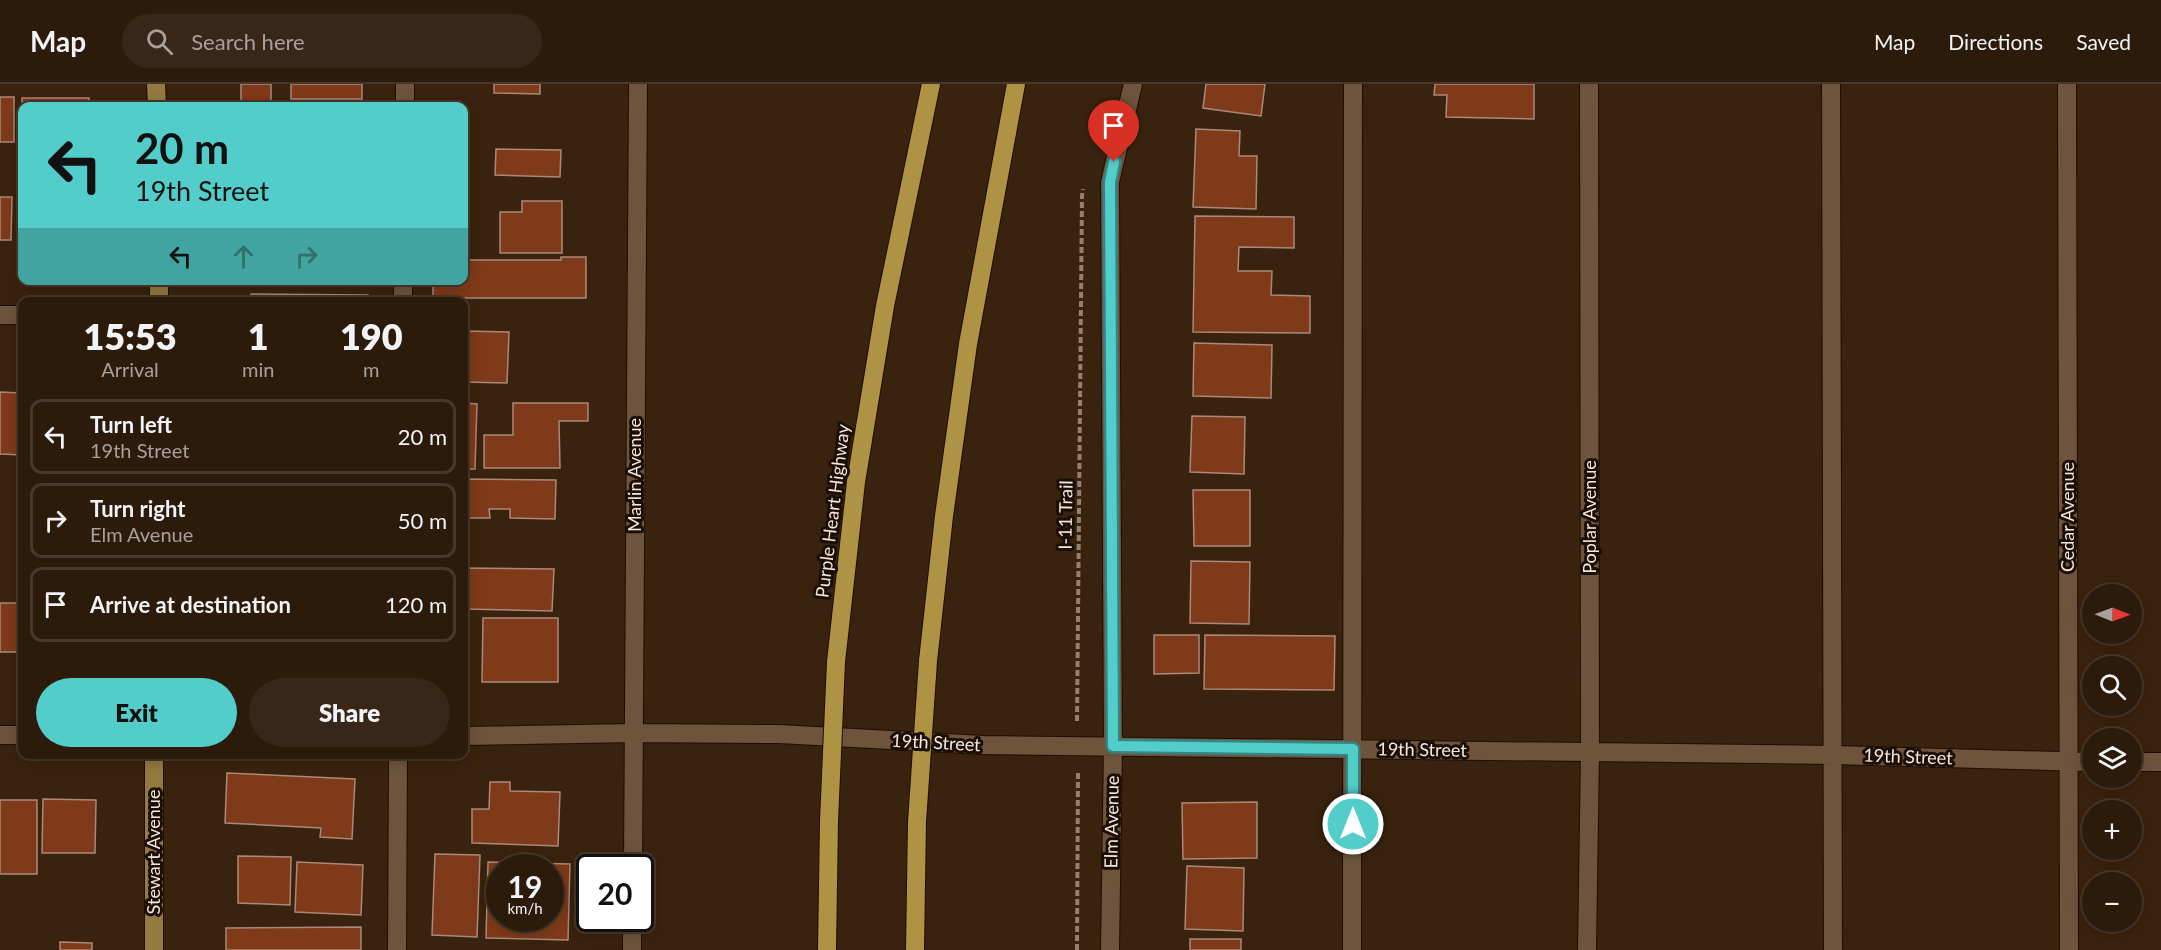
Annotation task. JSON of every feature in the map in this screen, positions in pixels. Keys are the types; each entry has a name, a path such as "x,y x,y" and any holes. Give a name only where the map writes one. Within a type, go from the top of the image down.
{"highway":[{"name":"Purple Heart Highway","path":"827,950 829,821 836,662 856,482 883,318 931,84"},
{"path":"915,950 917,822 928,661 944,516 968,344 1016,84"}],"main road":[{"path":"156,84 157,102"},
{"name":"Stewart Avenue","path":"154,759 154,950"}],"street":[{"path":"405,84 405,102"},
{"name":"Marlin Avenue","path":"633,854 638,84"},
{"name":"Elm Avenue","path":"1110,950 1113,746 1110,182 1133,84"},
{"path":"1352,950 1353,84"},
{"name":"Poplar Avenue","path":"1587,950 1590,752 1589,84"},
{"path":"1832,84 1833,950"},
{"name":"Cedar Avenue","path":"2067,84 2068,950"},
{"path":"0,315 18,315"},
{"name":"19th Street","path":"468,736 633,733 780,734 983,745 1834,755 2082,762"},
{"path":"0,735 18,735"},
{"path":"397,950 398,759"},
{"path":"2142,762 2161,762"},
{"path":"632,932 632,950"}],"path":[{"name":"I-11 Trail","path":"1077,950 1082,196 1084,185"},
{"path":"1078,777 1084,774"}],"building":[{"path":"241,84 271,84 271,102 241,101"},
{"path":"291,84 362,84 362,99 291,99"},
{"path":"494,84 540,84 540,94 494,93"},
{"path":"1206,84 1265,84 1261,116 1203,108"},
{"path":"1435,84 1534,84 1534,119 1446,117 1447,95 1434,95"},
{"path":"0,97 14,97 14,142 0,142"},
{"path":"22,98 89,98 89,102 22,102"},
{"path":"1196,129 1240,131 1239,156 1257,156 1256,209 1193,207"},
{"path":"496,149 561,150 560,177 495,175"},
{"path":"0,197 12,197 11,240 0,240"},
{"path":"522,201 562,201 562,253 500,253 500,212 522,212"},
{"path":"1195,216 1294,217 1294,248 1239,247 1238,271 1272,271 1271,295 1310,296 1310,333 1193,332"},
{"path":"561,257 586,257 586,298 433,297 433,285 468,285 468,260 561,260"},
{"path":"251,294 368,295 368,297 251,297"},
{"path":"468,331 509,332 507,383 468,382"},
{"path":"1194,343 1272,345 1271,398 1193,396"},
{"path":"0,392 18,393 18,455 0,454"},
{"path":"468,403 477,404 475,469 468,469"},
{"path":"513,403 588,403 588,421 559,421 560,468 484,468 484,435 513,435"},
{"path":"1192,416 1245,417 1244,474 1190,472"},
{"path":"468,479 556,480 555,519 510,518 510,509 489,509 490,518 468,518"},
{"path":"1193,490 1250,490 1250,546 1194,546"},
{"path":"1191,561 1250,562 1249,624 1190,623"},
{"path":"468,568 554,569 552,611 468,609"},
{"path":"0,603 18,603 18,652 0,652"},
{"path":"483,618 558,618 558,682 482,682"},
{"path":"1154,635 1199,635 1199,673 1154,674"},
{"path":"1205,635 1335,636 1334,690 1204,689"},
{"path":"227,773 355,779 352,839 320,837 321,828 225,823"},
{"path":"490,782 510,782 510,791 560,792 558,846 472,843 472,809 489,809"},
{"path":"43,799 96,800 95,853 42,853"},
{"path":"0,800 37,800 37,874 0,874"},
{"path":"1257,802 1257,858 1183,859 1182,803"},
{"path":"435,854 480,855 477,937 432,935"},
{"path":"238,856 291,857 290,905 238,903"},
{"path":"297,862 363,865 361,915 295,912"},
{"path":"564,864 570,864 568,940 486,938 486,932 564,932"},
{"path":"1187,866 1244,868 1243,931 1185,929"},
{"path":"361,927 361,950 226,950 226,928"},
{"path":"1190,939 1241,939 1241,950 1190,950"},
{"path":"60,942 92,943 92,950 60,950"}],"route":[{"path":"1114,162 1110,182 1113,746 1353,749 1353,824"}]}
